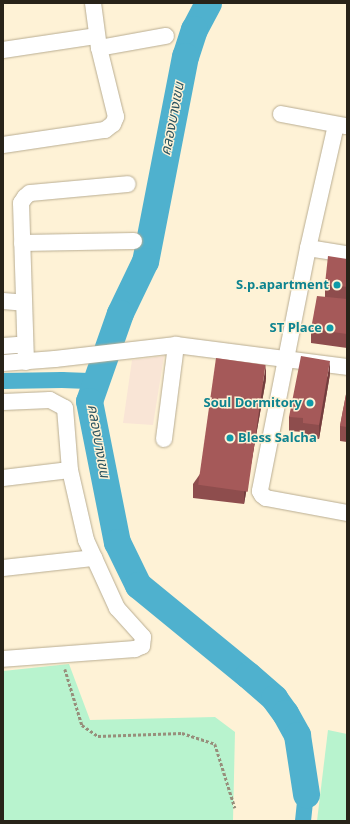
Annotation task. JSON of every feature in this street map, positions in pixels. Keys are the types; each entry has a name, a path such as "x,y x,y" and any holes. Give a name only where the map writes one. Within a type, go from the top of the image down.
{"street":[{"path":"3,145 105,130 113,124 116,117 98,42 93,3"},
{"path":"3,50 166,36"},
{"path":"281,114 342,126 308,248 260,491 266,498 347,513"},
{"path":"26,362 21,203 25,196 30,193 128,184"},
{"path":"22,243 134,241"},
{"path":"308,248 347,254"},
{"path":"3,301 24,303"},
{"path":"164,438 176,345"},
{"path":"3,363 142,350 176,345 347,367"},
{"path":"3,402 50,400 65,408 70,470 86,540 117,608 143,637 142,646 135,649 3,659"},
{"path":"3,478 70,470"},
{"path":"3,568 94,558"}],"path":[{"path":"60,654 82,725 98,736 182,732 215,744 235,808"}],"shaded area":[{"path":"164,356 153,425 123,423 132,360"}],"green space":[{"path":"69,664 90,720 215,717 235,732 233,821 3,821 3,671"},
{"path":"328,730 347,734 347,821 317,821"}],"building":[{"path":"328,256 347,259 347,287 325,284"},
{"path":"317,296 347,299 347,334 311,329"},
{"name":"Soul Dormitory","path":"301,356 330,361 319,425 303,423 303,418 289,417"},
{"name":"Bless Salcha","path":"216,358 266,365 248,492 198,485"},
{"path":"347,389 347,427 340,426"}],"waterway":[{"name":"คลองบางเขน","path":"208,3 194,29 185,56 145,261 120,313 89,401 117,542 138,585 274,698 285,713 297,735 306,794"},
{"path":"3,381 95,381"},
{"name":"คลองบางเขน","path":"303,821 306,794"}],"place":[{"name":"S.p.apartment","path":"337,285"},
{"name":"ST Place","path":"330,328"},
{"name":"Soul Dormitory","path":"310,403"},
{"name":"Bless Salcha","path":"230,438"}]}
